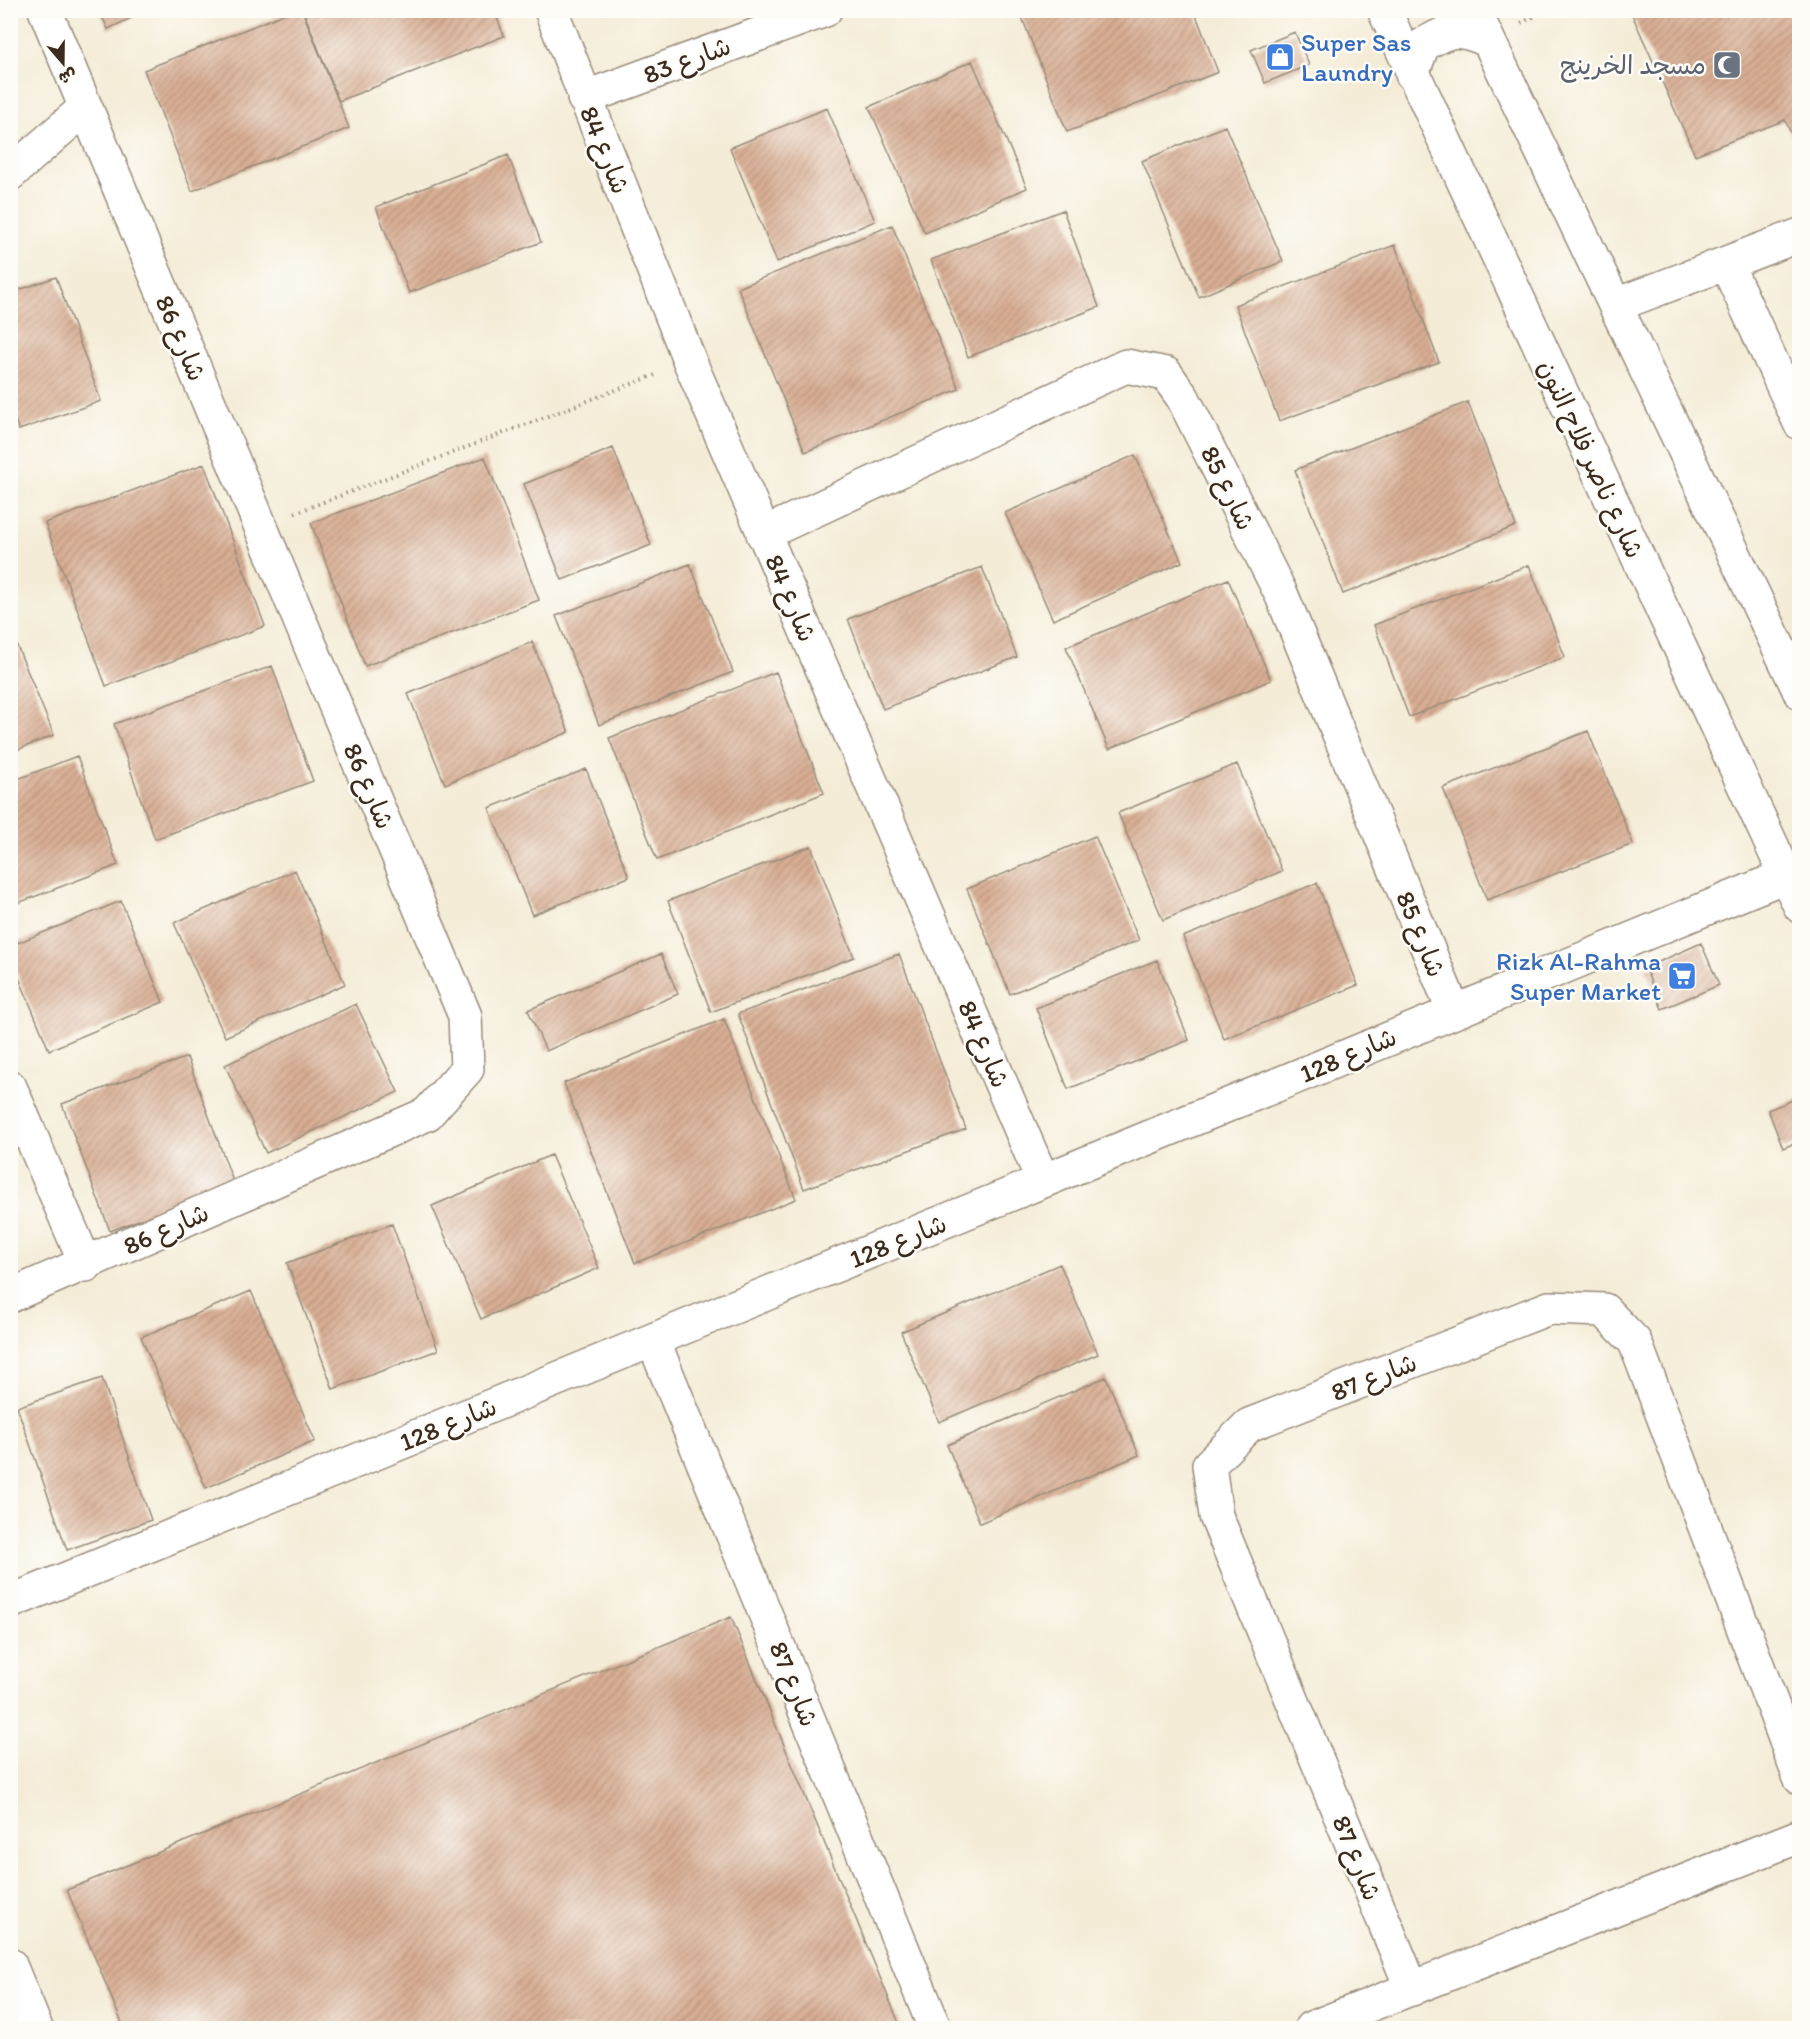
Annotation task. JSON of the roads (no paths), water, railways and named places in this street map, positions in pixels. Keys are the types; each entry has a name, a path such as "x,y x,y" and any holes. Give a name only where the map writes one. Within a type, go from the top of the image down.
{"street":[{"name":"شارع 86","path":"10,1296 86,1265 427,1114 467,1069 465,1016 45,10"},
{"name":"شارع 84","path":"550,10 690,362 1043,1181"},
{"name":"شارع 83","path":"584,98 825,10"},
{"name":"شارع ناصر فلاح النون","path":"1384,10 1800,906"},
{"path":"1474,10 1800,692"},
{"path":"1412,74 1423,45 1442,33 1466,30 1487,40"},
{"path":"10,174 85,108"},
{"path":"1616,305 1800,235"},
{"path":"1726,263 1800,423"},
{"name":"شارع 85","path":"763,534 1126,366 1166,374 1184,398 1282,596 1454,1011"},
{"name":"شارع 128","path":"10,1602 1785,876"},
{"path":"10,1087 86,1265"},
{"name":"شارع 87","path":"1412,1989 1216,1516 1209,1465 1249,1425 1549,1308 1604,1310 1635,1342 1800,1778"},
{"name":"شارع 87","path":"654,1340 935,2028"},
{"path":"1311,2028 1800,1836"},
{"path":"10,1965 36,2028"}],"place":[{"name":"Super Sas Laundry","path":"1280,57"},
{"name":"مسجد الخرينج","path":"1727,65"},
{"name":"Rizk Al-Rahma Super Market","path":"1682,976"}]}
